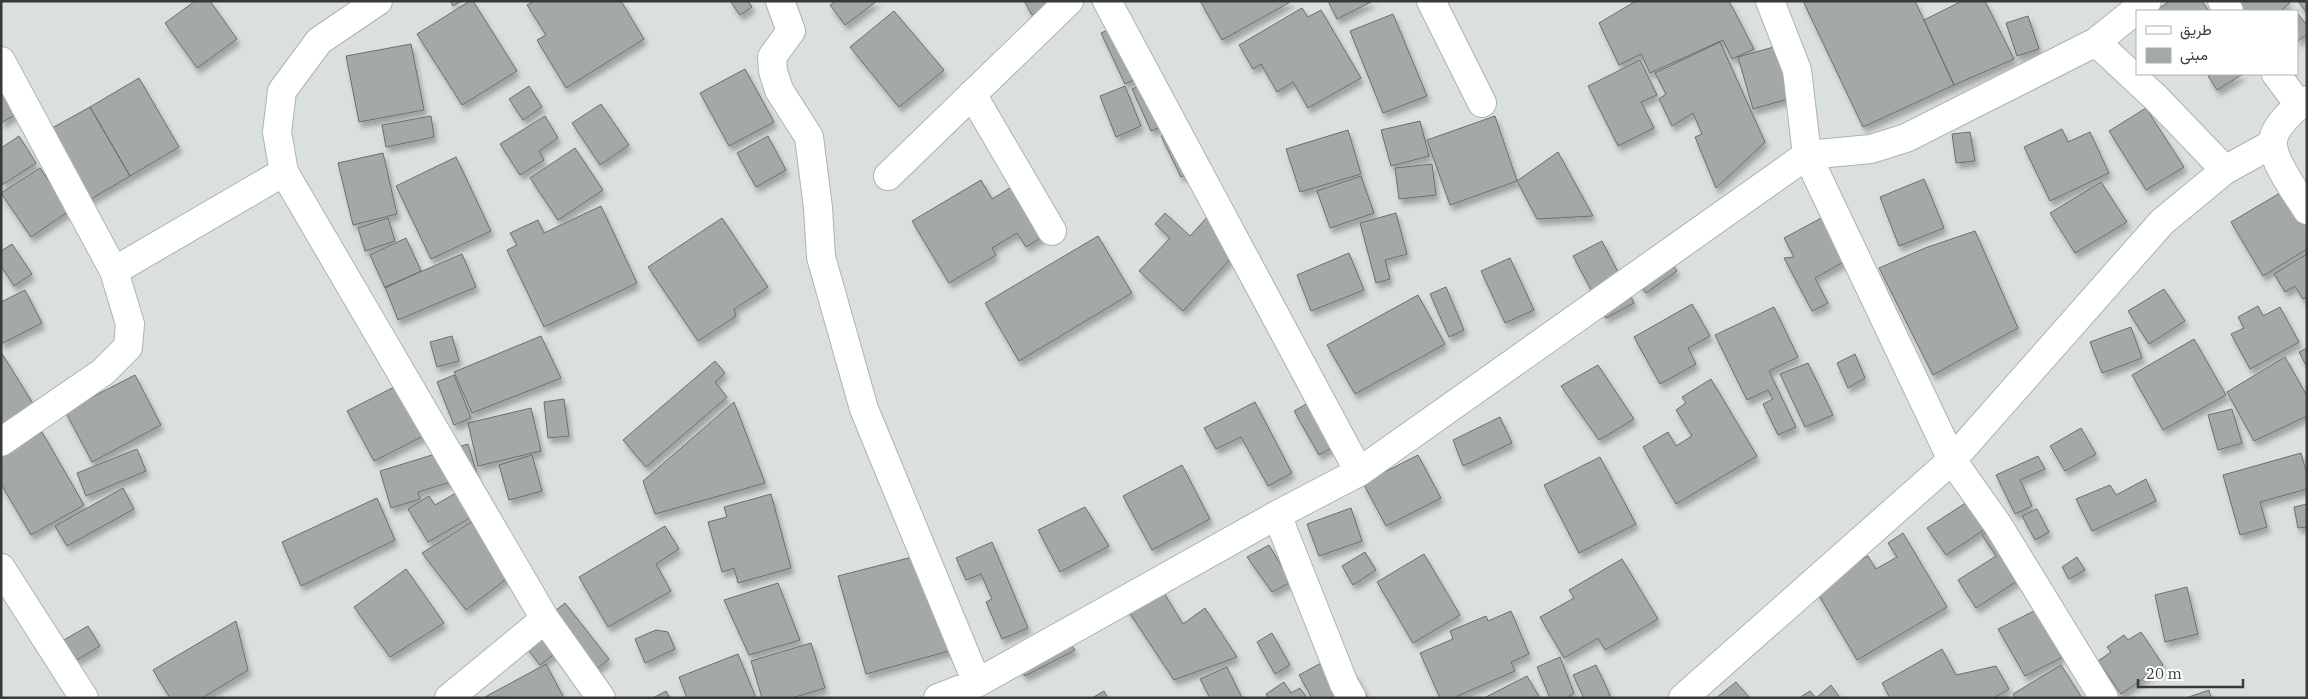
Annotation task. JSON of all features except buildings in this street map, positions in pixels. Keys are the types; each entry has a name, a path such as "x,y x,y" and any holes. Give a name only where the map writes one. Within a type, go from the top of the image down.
{"street":[{"path":"378,1 319,42 282,91 276,132 284,172 545,619 601,698"},
{"path":"780,1 791,31 772,57 773,71 779,90 809,137 818,208 821,257 861,400 977,683"},
{"path":"888,176 1069,1"},
{"path":"1107,1 1359,472"},
{"path":"1431,1 1482,103"},
{"path":"1770,1 1797,70 1807,155 1952,460 1998,525 2104,698"},
{"path":"938,698 977,683 1277,515 1359,472 1807,155 1871,149 1893,143 2096,42 2147,1"},
{"path":"2096,42 2156,98 2225,170"},
{"path":"1,61 114,271 130,324 128,347 103,372 1,442"},
{"path":"2277,75 2303,102 2276,131 2272,144 2278,160 2307,210"},
{"path":"972,94 1052,231"},
{"path":"1683,698 1952,460 2162,222 2225,170 2272,144"},
{"path":"114,271 284,172"},
{"path":"1277,515 1344,684 1352,698"},
{"path":"1,568 84,698"},
{"path":"448,698 545,619"}]}
